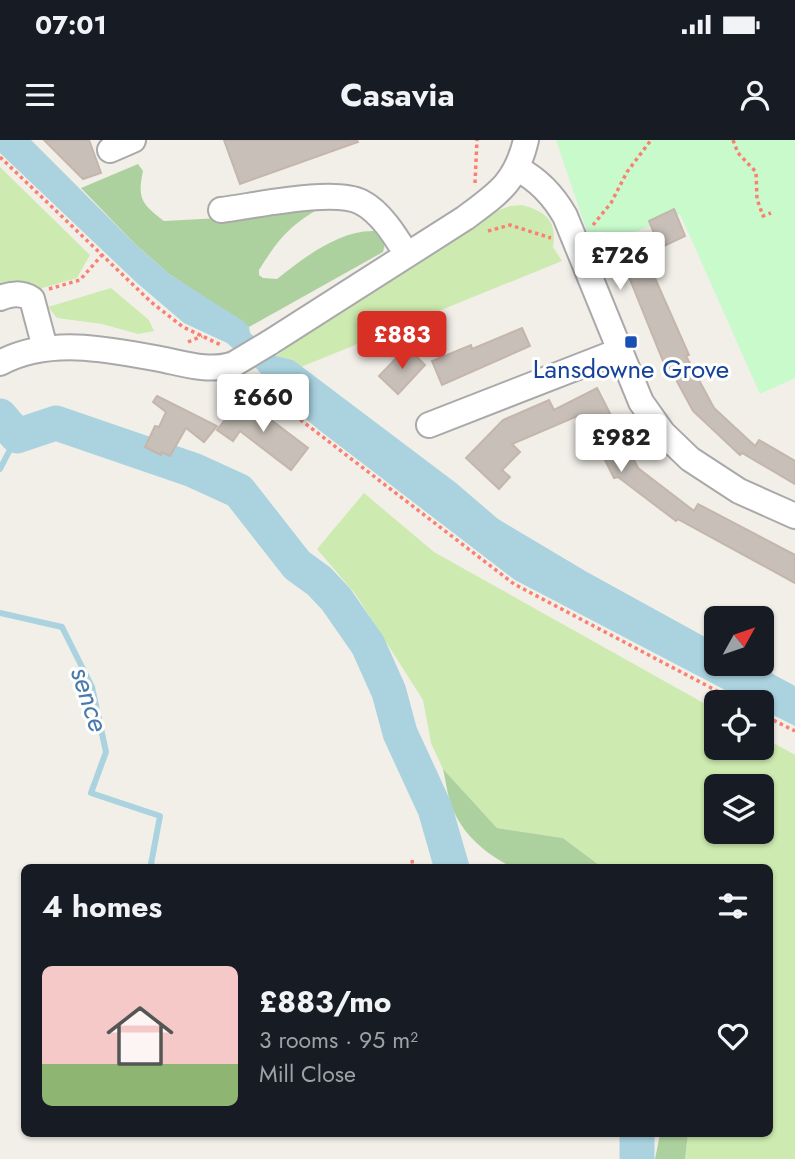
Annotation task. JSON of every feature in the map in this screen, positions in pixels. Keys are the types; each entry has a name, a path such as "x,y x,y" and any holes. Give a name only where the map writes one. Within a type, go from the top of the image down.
{"street":[{"path":"0,363 12,356 63,346 138,355 215,369 239,363 496,195 518,169 526,140"},
{"path":"518,169 533,176 556,201 573,235 640,402 663,433 690,459 739,491 795,516"},
{"path":"221,210 320,197 348,198 372,209 407,255"},
{"path":"0,298 17,294 32,299 46,348"},
{"path":"429,425 619,351"}],"path":[{"path":"474,193 477,140"},
{"path":"573,235 590,228 602,217 627,172 650,140"},
{"path":"733,140 738,153 756,172 757,199 762,216 771,213"},
{"path":"0,157 151,302 183,327 220,345 289,411 514,584 715,690"},
{"path":"32,299 40,292 80,280 102,255"},
{"path":"774,720 795,731"},
{"path":"412,860 413,864"}],"green space":[{"path":"556,140 795,140 795,378 760,394 680,214 593,249"},
{"path":"138,164 143,171 143,200 164,221 220,218 324,206 303,219 280,240 259,270 259,275 263,278 277,279 322,247 361,232 374,231 385,244 383,252 249,327 169,274 134,243 81,188"},
{"path":"0,167 90,255 77,278 36,290 0,289"},
{"path":"522,205 538,211 552,224 553,247 562,261 301,367 293,360 276,356 351,299 491,213"},
{"path":"111,288 149,320 154,331 138,334 102,324 57,318 48,307"},
{"path":"364,493 434,552 704,703 704,760 774,760 774,743 795,755 795,1159 685,1159 688,1137 773,1137 773,864 598,864 563,838 497,828 443,769 431,743 423,700 356,595 317,549"},
{"path":"443,769 497,828 563,838 598,864 507,864 472,838 459,821 450,802"},
{"path":"659,1137 688,1137 685,1159 655,1159"}],"water":[{"path":"0,140 31,140 134,243 169,274 243,321 249,327 250,333 276,356 293,360 456,483 498,519 704,636 704,676 774,674 795,686 795,726 774,716 774,690 725,690 515,580 319,430 280,397 257,369 227,343 184,323 137,283 0,153"}],"building":[{"path":"44,140 89,140 101,173 83,179"},
{"path":"224,140 357,140 358,142 240,184"},
{"path":"674,209 685,236 660,248 649,221"},
{"path":"646,258 689,355 686,356 714,408 755,446 759,440 795,461 795,484 742,453 740,455 693,411 668,365 665,366 625,267"},
{"path":"522,328 530,346 442,385 432,361 471,345 472,349"},
{"path":"407,347 425,365 398,394 379,376"},
{"path":"597,388 638,468 694,511 698,504 795,555 795,583 678,519 676,521 618,477 614,478 582,414 512,444 520,452 502,470 510,477 499,489 466,458 503,420 549,400 554,410"},
{"path":"157,396 217,426 204,442 186,428 170,456 162,452 161,455 145,447 155,426 159,427 166,412 153,402"},
{"path":"242,398 308,448 291,470 240,431 233,441 217,430"}],"waterway":[{"path":"0,416 17,436 56,423 193,470 239,491 297,565 319,581 336,599 368,645 389,692 400,733 435,809 451,864"},
{"name":"sence","path":"0,469 17,436"},
{"name":"sence","path":"0,613 62,627 92,687 106,752 91,793 160,816 151,864"},
{"name":"sence","path":"637,1137 637,1159"}],"place":[{"name":"Lansdowne Grove","path":"631,342"}]}
